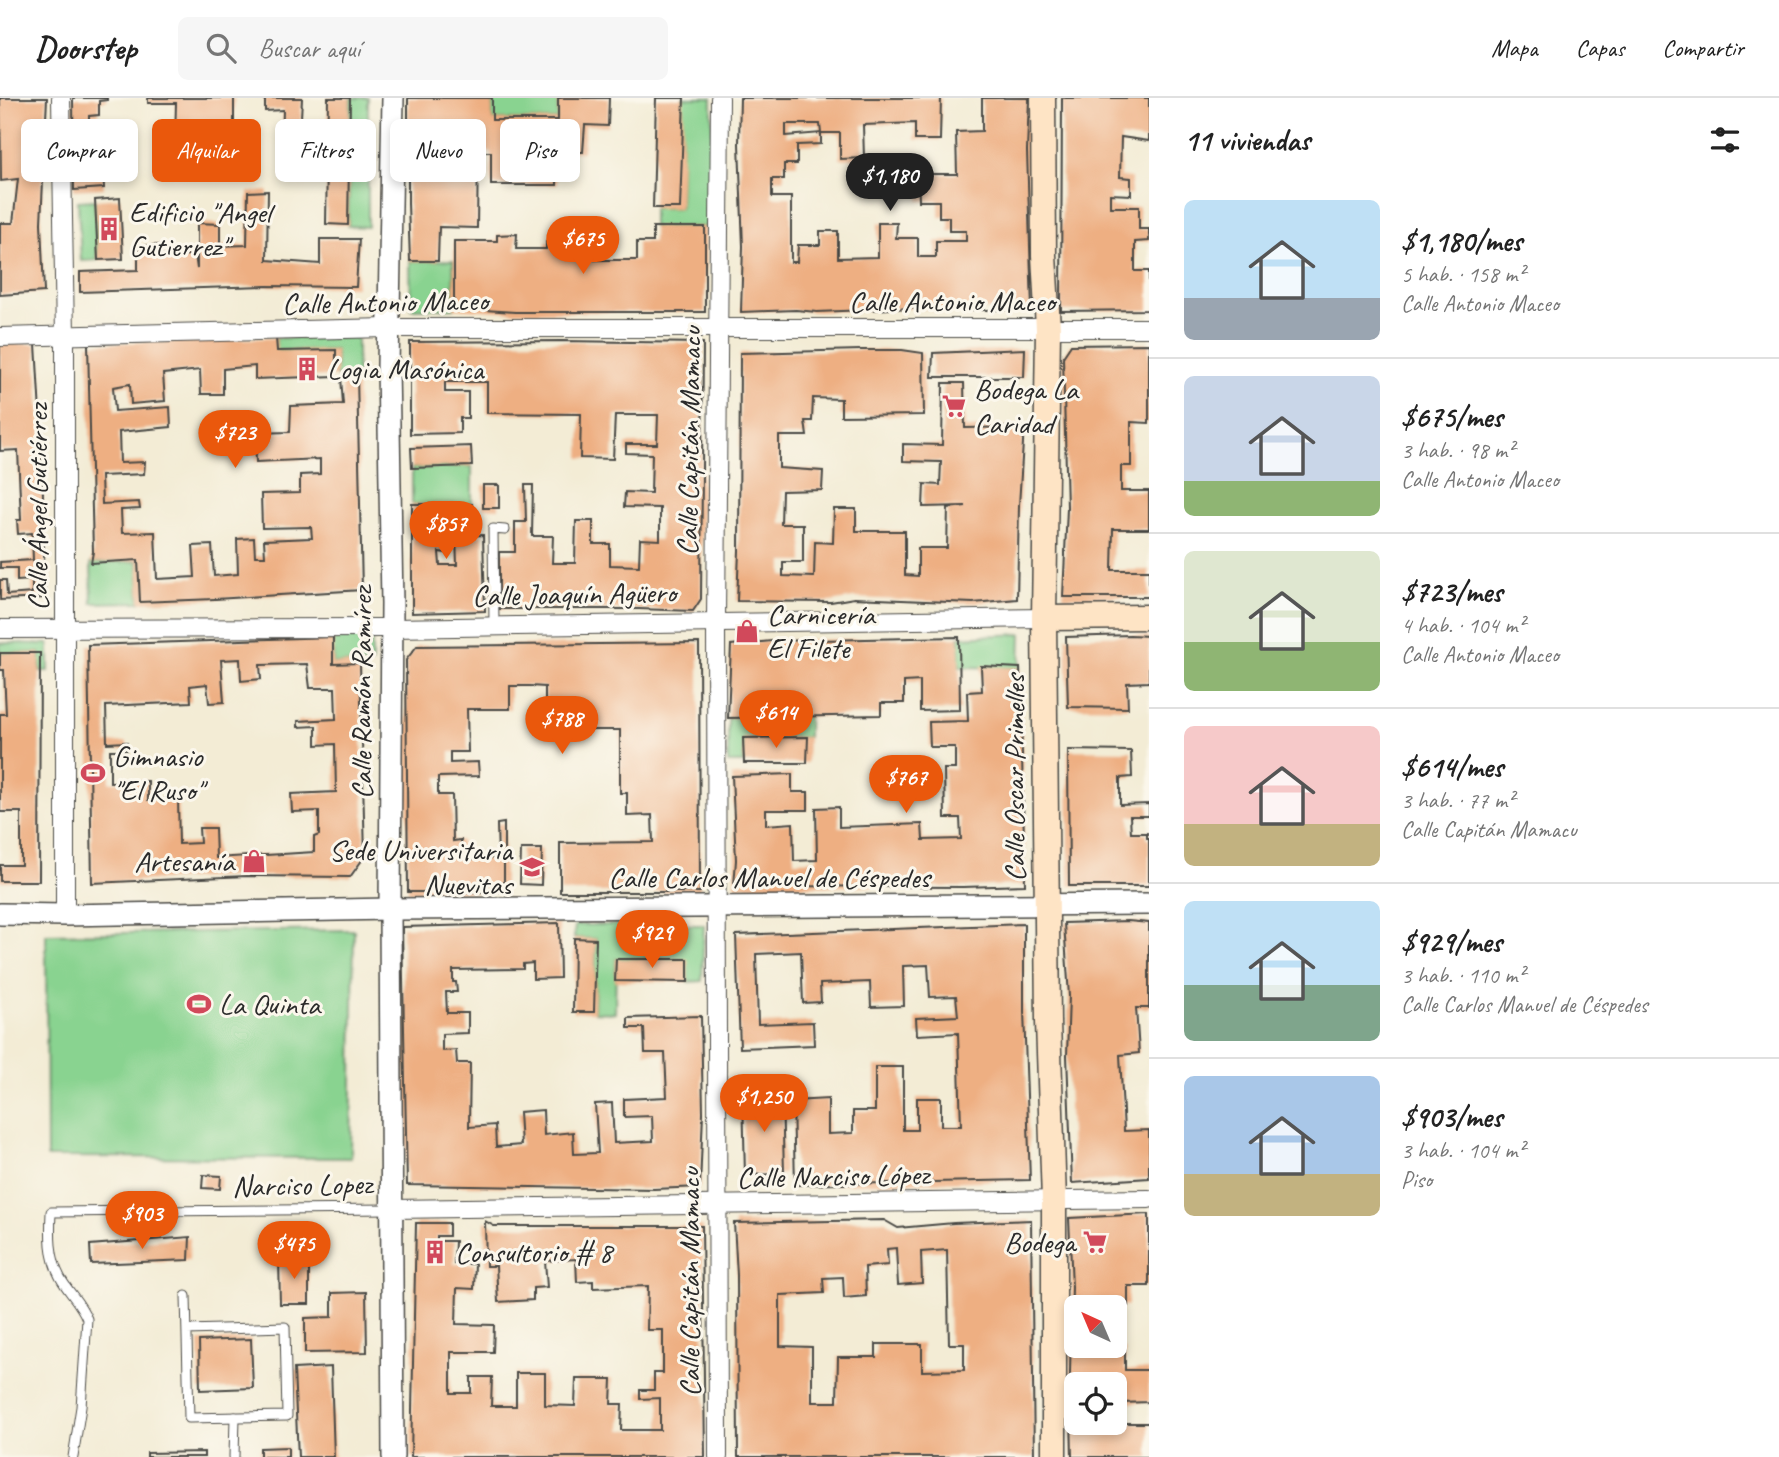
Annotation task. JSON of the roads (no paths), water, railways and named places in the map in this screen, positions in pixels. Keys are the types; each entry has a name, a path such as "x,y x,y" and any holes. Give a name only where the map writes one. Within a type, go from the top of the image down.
{"main road":[{"name":"Calle Oscar Primelles","path":"1043,98 1044,255 1048,329 1044,618 1046,905 1054,1201 1054,1457"},
{"name":"Calle Joaquín Agüero","path":"1044,618 1149,617"}],"street":[{"name":"Calle Ángel Gutiérrez","path":"61,98 65,337 65,915"},
{"name":"Calle Ramón Ramírez","path":"393,98 388,328 392,628 390,909 393,1457"},
{"name":"Calle Capitán Mamacu","path":"718,1457 716,624 720,98"},
{"name":"Calle Antonio Maceo","path":"0,337 388,328 1149,328"},
{"name":"Calle Joaquín Agüero","path":"0,629 392,628 1044,618"},
{"name":"Calle Carlos Manuel de Céspedes","path":"0,914 1149,904"},
{"name":"Calle Narciso López","path":"393,1209 1149,1199"}],"lane":[{"path":"494,626 493,529 505,530"},
{"name":"Narciso Lopez","path":"73,1457 81,1407 87,1319 59,1276 49,1243 51,1212 393,1209"},
{"path":"186,1296 189,1418 287,1416 285,1327 187,1330"},
{"path":"234,1457 235,1417"}],"place":[{"name":"Edificio \"Angel Gutierrez\"","path":"109,229"},
{"name":"Logia Masónica","path":"307,369"},
{"name":"Bodega La Caridad","path":"954,406"},
{"name":"Carnicería El Filete","path":"747,631"},
{"name":"Gimnasio \"El Ruso\"","path":"93,773"},
{"name":"Artesanía","path":"254,861"},
{"name":"Sede Universitaria Nuevitas","path":"532,867"},
{"name":"La Quinta","path":"199,1004"},
{"name":"Bodega","path":"1095,1242"},
{"name":"Consultorio # 8","path":"435,1252"}]}
